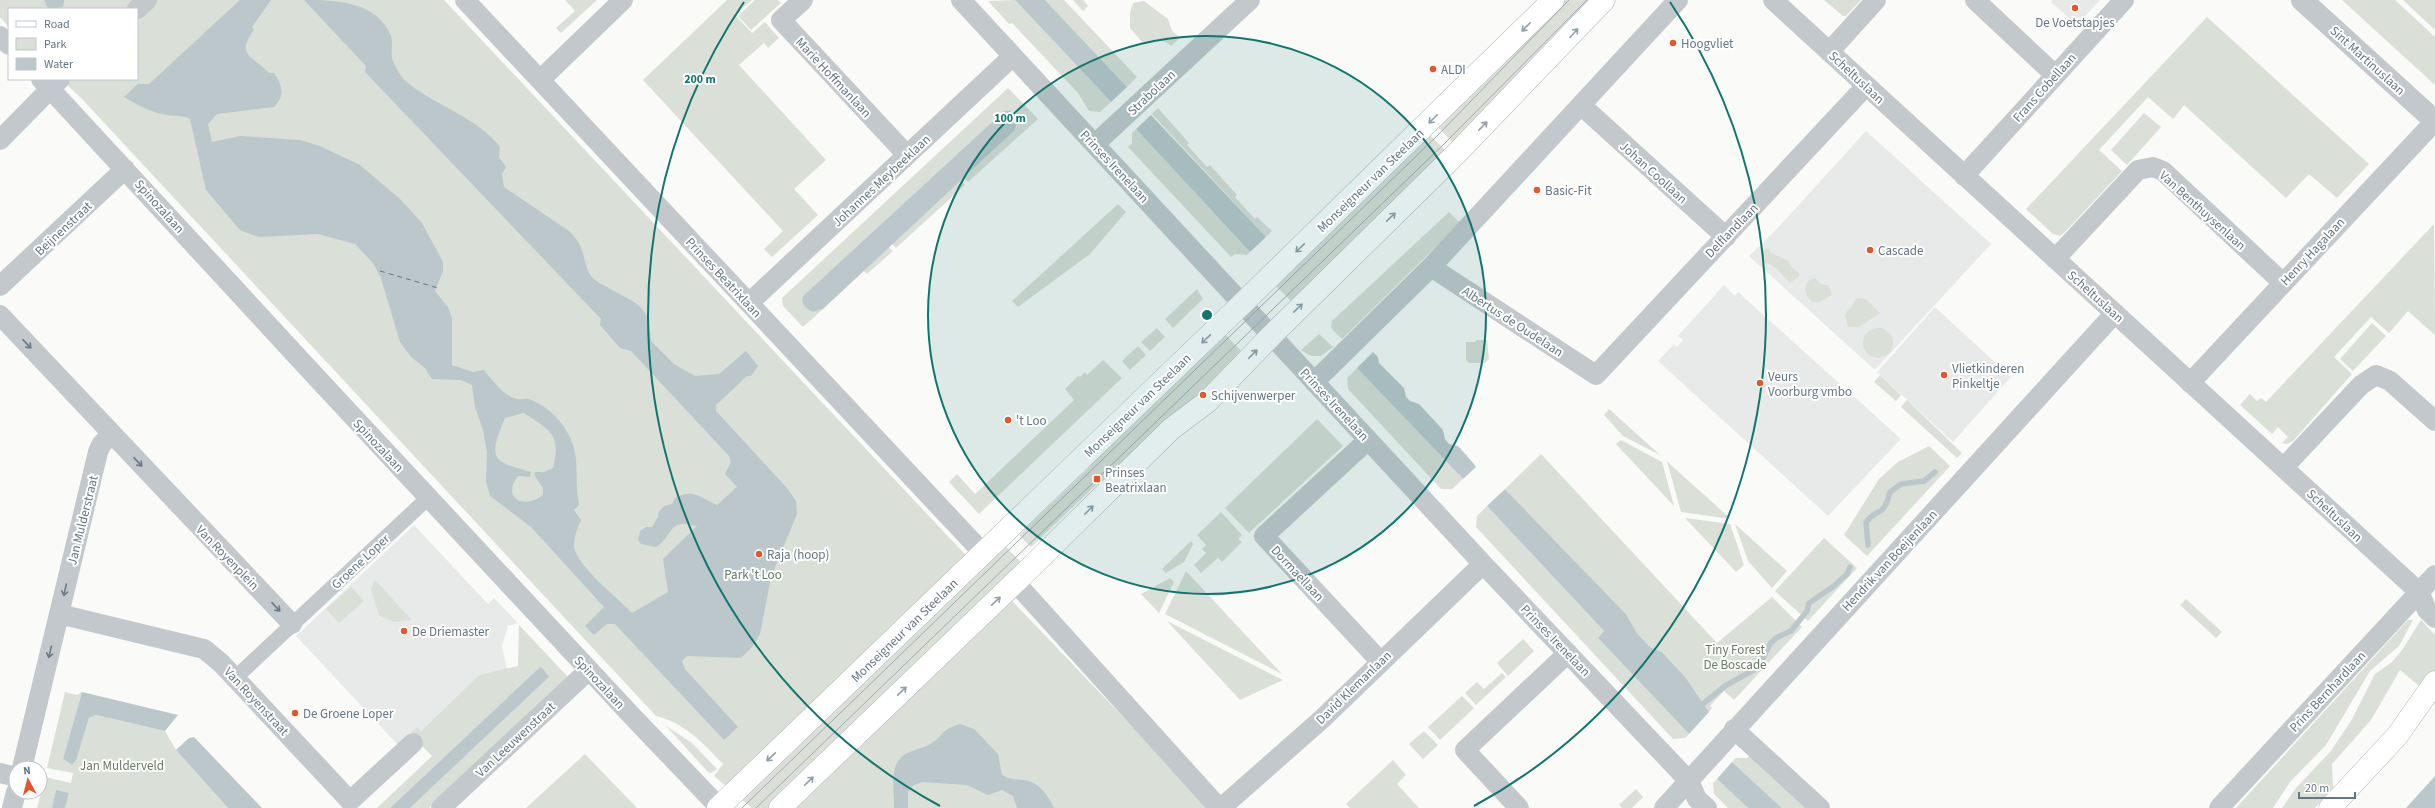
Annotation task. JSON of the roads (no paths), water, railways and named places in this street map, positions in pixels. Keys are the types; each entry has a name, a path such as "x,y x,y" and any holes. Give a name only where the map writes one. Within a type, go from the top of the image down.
{"main road":[{"name":"Monseigneur van Steelaan","path":"719,808 1244,304 1553,0"},
{"path":"780,808 1015,582 1171,429 1207,402 1270,336 1456,154 1604,0"},
{"path":"2330,808 2396,736 2435,682"},
{"path":"2396,736 2435,704"}],"street":[{"path":"138,8 146,0"},
{"name":"Prinses Beatrixlaan","path":"465,0 983,553"},
{"path":"540,80 623,0"},
{"name":"Marie Hoffmanlaan","path":"803,0 781,20 907,155"},
{"name":"Prinses Irenelaan","path":"961,0 1244,304 1270,336 1688,781 1698,799 1707,808"},
{"name":"Strabolaan","path":"1095,144 1250,0"},
{"path":"1314,382 1431,267 1582,106 1678,0"},
{"name":"Scheltuslaan","path":"1773,0 2190,383 2427,595 2427,610 2435,618"},
{"path":"1829,52 1876,0"},
{"path":"1975,0 2055,75"},
{"name":"Frans Cobellaan","path":"1964,176 2124,0"},
{"name":"Sint Martinuslaan","path":"2302,0 2435,121"},
{"path":"0,36 8,44"},
{"name":"Johannes Meybeeklaan","path":"749,303 1013,56"},
{"path":"0,140 50,82"},
{"name":"Spinozalaan","path":"50,82 125,169 428,498 719,808"},
{"name":"Delflandlaan","path":"1596,375 1866,86"},
{"name":"Johan Coollaan","path":"1582,106 1726,237"},
{"name":"Henry Hagalaan","path":"2190,383 2435,121"},
{"name":"Van Benthuysenlaan","path":"2055,259 2138,170 2153,167 2163,172 2283,283"},
{"name":"Beijnenstraat","path":"0,286 125,169"},
{"name":"Albertus de Oudelaan","path":"1431,267 1596,375"},
{"name":"Hendrik van Boeijenlaan","path":"1664,808 1734,729 2115,313"},
{"path":"0,315 111,434"},
{"path":"2284,467 2361,385 2376,375 2390,381 2435,421"},
{"name":"Jan Mulderstraat","path":"24,760 98,452 101,445 111,434"},
{"name":"Van Royenplein","path":"111,434 292,624"},
{"name":"Dormaellaan","path":"1368,440 1264,536 1380,661"},
{"name":"Groene Loper","path":"292,624 428,498"},
{"name":"David Klemanlaan","path":"1220,808 1322,719 1380,661 1483,564"},
{"name":"Prins Bernhardlaan","path":"2219,808 2427,595 2435,575"},
{"path":"1015,582 1220,808"},
{"name":"Van Royenstraat","path":"59,614 204,649 235,678 350,801 414,743"},
{"path":"235,678 292,624"},
{"path":"1519,808 1465,750 1568,653"},
{"name":"Van Leeuwenstraat","path":"441,808 589,670"},
{"path":"1734,729 1820,808"}],"water":[{"path":"44,0 64,0 63,7 48,8"},
{"path":"240,0 271,0 252,27 254,30 246,45 246,51 252,59 269,73 274,73 282,91 280,99 274,107 217,114 208,124 212,142 240,136 300,140 320,146 360,165 400,199 422,223 443,262 443,271 435,291 448,307 452,318 452,365 473,372 484,370 499,388 512,398 529,399 538,403 554,415 567,431 576,459 579,505 574,510 581,520 575,539 574,546 576,554 598,581 632,613 668,592 663,559 697,526 680,524 675,526 666,538 656,547 641,544 638,540 640,531 646,527 652,527 658,517 658,513 664,506 672,504 675,498 681,495 696,495 717,505 737,487 725,474 731,462 729,456 631,351 620,348 600,325 601,319 365,72 366,66 304,0 341,2 354,5 365,9 385,24 391,36 393,60 403,78 419,91 468,120 491,137 500,147 499,157 506,167 502,174 504,187 571,233 580,245 587,269 591,276 598,282 640,306 648,319 651,341 674,364 695,376 719,374 746,351 758,366 751,376 747,376 716,405 716,411 787,488 796,501 797,514 771,577 760,634 752,647 741,658 687,656 682,661 685,669 738,727 724,740 615,624 607,624 594,635 585,626 604,607 531,527 490,496 486,481 487,452 483,430 475,407 472,385 461,380 432,379 425,368 411,357 400,342 381,278 373,263 355,244 318,234 259,237 240,230 206,190 190,119 165,115 152,111 124,97 138,84 149,84","holes":["524,413 547,429 551,434 556,447 553,468 544,472 535,472 534,475 543,488 543,495 529,501 517,499 513,496 512,490 513,484 518,476 530,477 531,472 517,468 500,460 496,456 495,449 496,441 505,418"]},
{"path":"1015,0 1045,0 1127,87 1111,102"},
{"path":"1010,110 1018,119 1015,130 823,309 813,312 806,308 803,304 803,296 1004,111"},
{"path":"1151,115 1266,237 1250,252 1136,129"},
{"path":"1373,352 1378,357 1379,363 1404,388 1406,397 1410,401 1419,404 1443,430 1445,439 1449,444 1458,446 1474,464 1476,467 1463,479 1357,368"},
{"path":"1505,489 1626,614 1637,633 1650,647 1662,652 1686,678 1709,712 1689,734 1598,638 1604,631 1487,506"},
{"path":"540,667 549,677 410,808 390,808"},
{"path":"82,692 178,715 165,731 96,715 89,718 76,761 72,765 63,759"},
{"path":"960,724 974,729 998,754 1002,775 1010,779 1028,781 1038,786 1049,798 1054,808 1017,808 1013,796 1002,790 988,795 967,785 922,782 912,786 908,792 908,808 894,808 893,780 894,772 899,760 907,753 930,744 945,731"},
{"path":"194,737 262,808 228,808 176,750 189,738"},
{"path":"1732,762 1782,808 1748,808 1717,779"},
{"path":"2435,776 2435,808 2406,808"},
{"path":"56,790 69,793 65,808 52,808"}],"waterway":[{"path":"1868,545 1866,522 1870,517 1883,509 1890,492 1901,484 1924,481 1935,472"},
{"path":"1704,703 1725,686 1755,669 1761,662 1770,644 1776,638 1791,631 1807,611 1809,603 1834,586 1847,574 1850,567"}],"tram line":[{"path":"742,808 1438,135 1569,0"},
{"path":"756,808 1445,143 1587,0"}],"place":[{"name":"De Voetstapjes","path":"2075,8"},
{"name":"Hoogvliet","path":"1673,43"},
{"name":"ALDI","path":"1433,69"},
{"name":"Basic-Fit","path":"1537,190"},
{"name":"Cascade","path":"1870,250"},
{"name":"Vlietkinderen Pinkeltje","path":"1944,375"},
{"name":"Veurs Voorburg vmbo","path":"1760,383"},
{"name":"Schijvenwerper","path":"1203,395"},
{"name":"'t Loo","path":"1008,420"},
{"name":"Prinses Beatrixlaan","path":"1097,479"},
{"name":"Raja (hoop)","path":"759,554"},
{"name":"De Driemaster","path":"404,631"},
{"name":"De Groene Loper","path":"295,713"}],"park label":[{"name":"Park 't Loo","path":"753,574"},
{"name":"Tiny Forest De Boscade","path":"1735,656"},
{"name":"Jan Mulderveld","path":"122,765"}]}
